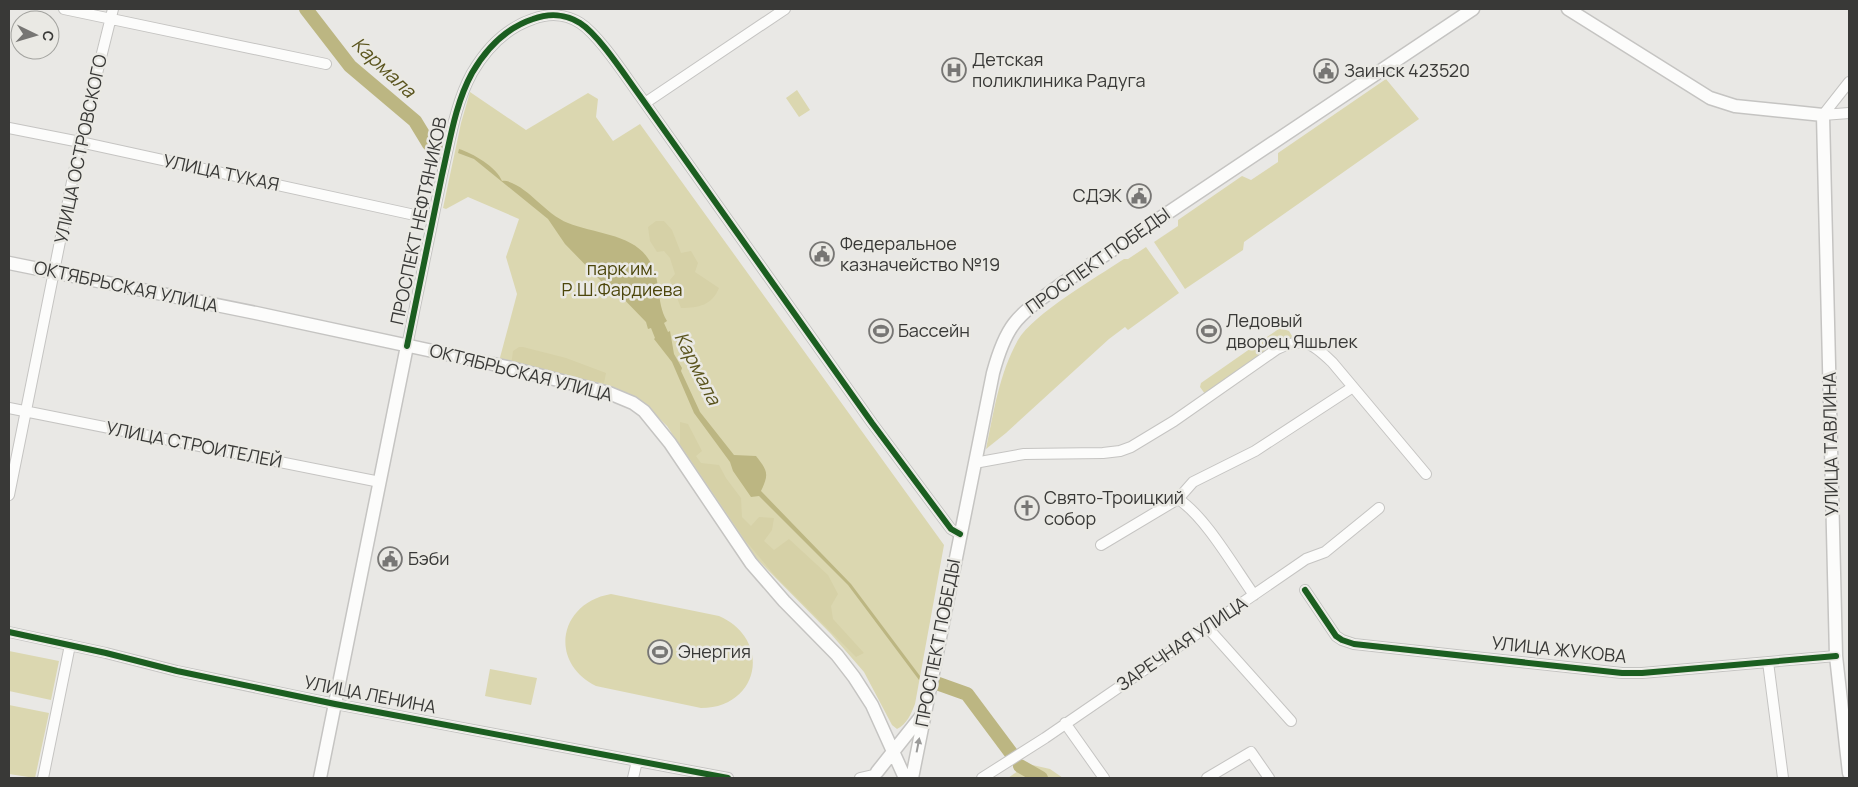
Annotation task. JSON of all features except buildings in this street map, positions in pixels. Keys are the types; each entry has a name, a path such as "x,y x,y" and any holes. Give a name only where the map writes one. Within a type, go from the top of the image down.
{"main road":[{"name":"ПРОСПЕКТ ПОБЕДЫ","path":"912,778 998,354 1009,330 1019,316 1060,285 1473,9"},
{"path":"1568,9 1710,98 1735,106 1823,115"},
{"name":"УЛИЦА ТАВЛИНА","path":"1823,115 1836,656 1849,773"},
{"name":"ОКТЯБРЬСКАЯ УЛИЦА","path":"9,263 256,313 507,367 609,393 628,400 644,411 670,443 751,563 784,601 837,655 854,676 872,705 905,778"},
{"name":"ПРОСПЕКТ НЕФТЯНИКОВ","path":"320,778 408,346"},
{"path":"873,775 894,752 925,712"},
{"path":"873,775 885,769 894,770 905,778"}],"street":[{"path":"64,9 112,13 326,64"},
{"path":"645,103 785,9"},
{"name":"УЛИЦА ОСТРОВСКОГО","path":"9,495 80,142 112,13"},
{"path":"568,13 592,33 645,103 872,423 951,529 960,534"},
{"name":"ПРОСПЕКТ НЕФТЯНИКОВ","path":"408,346 452,130 471,75 480,60 502,36 515,26 540,16 568,13"},
{"path":"1823,115 1849,82"},
{"path":"1823,115 1849,113"},
{"name":"УЛИЦА ТУКАЯ","path":"9,128 433,219"},
{"path":"975,462 1024,454 1120,451 1174,421 1277,349 1293,342 1302,342 1311,344 1332,362 1426,474"},
{"path":"1101,545 1178,499 1193,482 1255,451 1353,387"},
{"name":"УЛИЦА СТРОИТЕЛЕЙ","path":"9,408 380,482"},
{"path":"1178,499 1188,506 1203,523 1254,595"},
{"name":"ЗАРЕЧНАЯ УЛИЦА","path":"982,778 1010,761 1306,559 1325,552 1379,508"},
{"name":"УЛИЦА ЖУКОВА","path":"1306,590 1336,636 1354,644 1622,673 1642,673 1836,656"},
{"path":"1207,627 1291,721"},
{"name":"УЛИЦА ЛЕНИНА","path":"9,632 177,671 335,704 728,778"},
{"path":"43,778 70,645"},
{"path":"1768,662 1783,778"},
{"path":"1065,723 1104,778"},
{"path":"1207,778 1251,752 1269,778"},
{"path":"633,778 637,761"},
{"path":"860,778 873,775"}],"green space":[{"path":"1386,79 1419,119 1244,242 1243,250 1185,289 1154,242 1178,226 1178,220 1242,176 1251,180 1278,162 1278,153"},
{"path":"797,90 810,110 799,117 786,98"},
{"name":"парк им. Р.Ш.Фардиева","path":"470,92 526,130 588,93 598,99 596,117 613,141 640,124 944,545 915,704 908,718 900,727 897,729 892,725 864,672 831,634 756,558 667,426 640,400 606,385 498,365 517,294 506,257 519,219 468,197 446,209 443,208 461,123"},
{"path":"1146,247 1179,293 1128,330 1125,327 1109,339 986,449 1002,379 1011,353 1018,340 1037,319 1066,296"},
{"path":"1280,328 1289,331 1292,336 1290,341 1205,394 1200,387 1201,383"},
{"name":"Энергия","path":"611,594 719,616 736,627 747,640 752,656 752,671 746,685 736,697 721,705 701,708 596,686 581,676 571,663 566,649 566,634 571,621 580,609 593,600"},
{"path":"9,651 59,661 51,700 9,691"},
{"path":"490,669 537,678 531,705 485,696"},
{"path":"9,705 49,713 35,778 9,774"},
{"path":"1028,764 1050,769 1063,778 1008,778"}],"shaded area":[{"path":"459,149 484,161 502,181 511,182 521,188 560,219 631,243 647,257 655,273 661,306 667,321 664,323 668,332 670,331 674,354 682,368 681,371 700,412 734,455 756,456 766,473 761,491 851,584 920,676 919,680 848,585 759,496 751,497 733,471 730,462 694,413 672,362 654,339 651,328 648,329 646,322 616,291 602,291 601,281 565,244 548,219 474,159 458,153"},
{"path":"656,221 664,221 672,230 681,253 691,251 698,263 695,272 719,288 709,302 699,306 681,308 670,280 675,274 670,258 664,251 657,252 650,241 648,227"},
{"path":"519,347 566,358 606,373 604,383 511,366 513,351"},
{"path":"680,422 688,424 702,451 696,456 701,463 719,465 741,498 742,517 751,526 759,517 774,518 772,530 764,541 774,550 789,539 828,575 838,594 831,606 833,619 864,653 856,657 776,577 745,540 680,444"}],"waterway":[{"name":"Кармала","path":"306,9 350,66 415,121 429,144 438,147"},
{"name":"Кармала","path":"939,684 967,694 1011,753"},
{"name":"Кармала","path":"1020,766 1041,778"}],"cycle path":[{"path":"407,346 454,123 461,97 472,73 498,40 523,23 545,16 557,15 575,20 587,29 612,57 872,423 951,529 960,534"},
{"path":"1305,590 1336,636 1354,644 1622,673 1642,673 1836,656"},
{"path":"9,632 177,671 335,704 728,778"}],"place":[{"name":"Детская поликлиника Радуга","path":"954,70"},
{"name":"Заинск 423520","path":"1326,71"},
{"name":"СДЭК","path":"1139,196"},
{"name":"Федеральное казначейство №19","path":"822,254"},
{"name":"Бассейн","path":"881,331"},
{"name":"Ледовый дворец Яшьлек","path":"1209,331"},
{"name":"Свято-Троицкий собор","path":"1027,508"},
{"name":"Бэби","path":"390,559"},
{"name":"Энергия","path":"660,652"}]}
